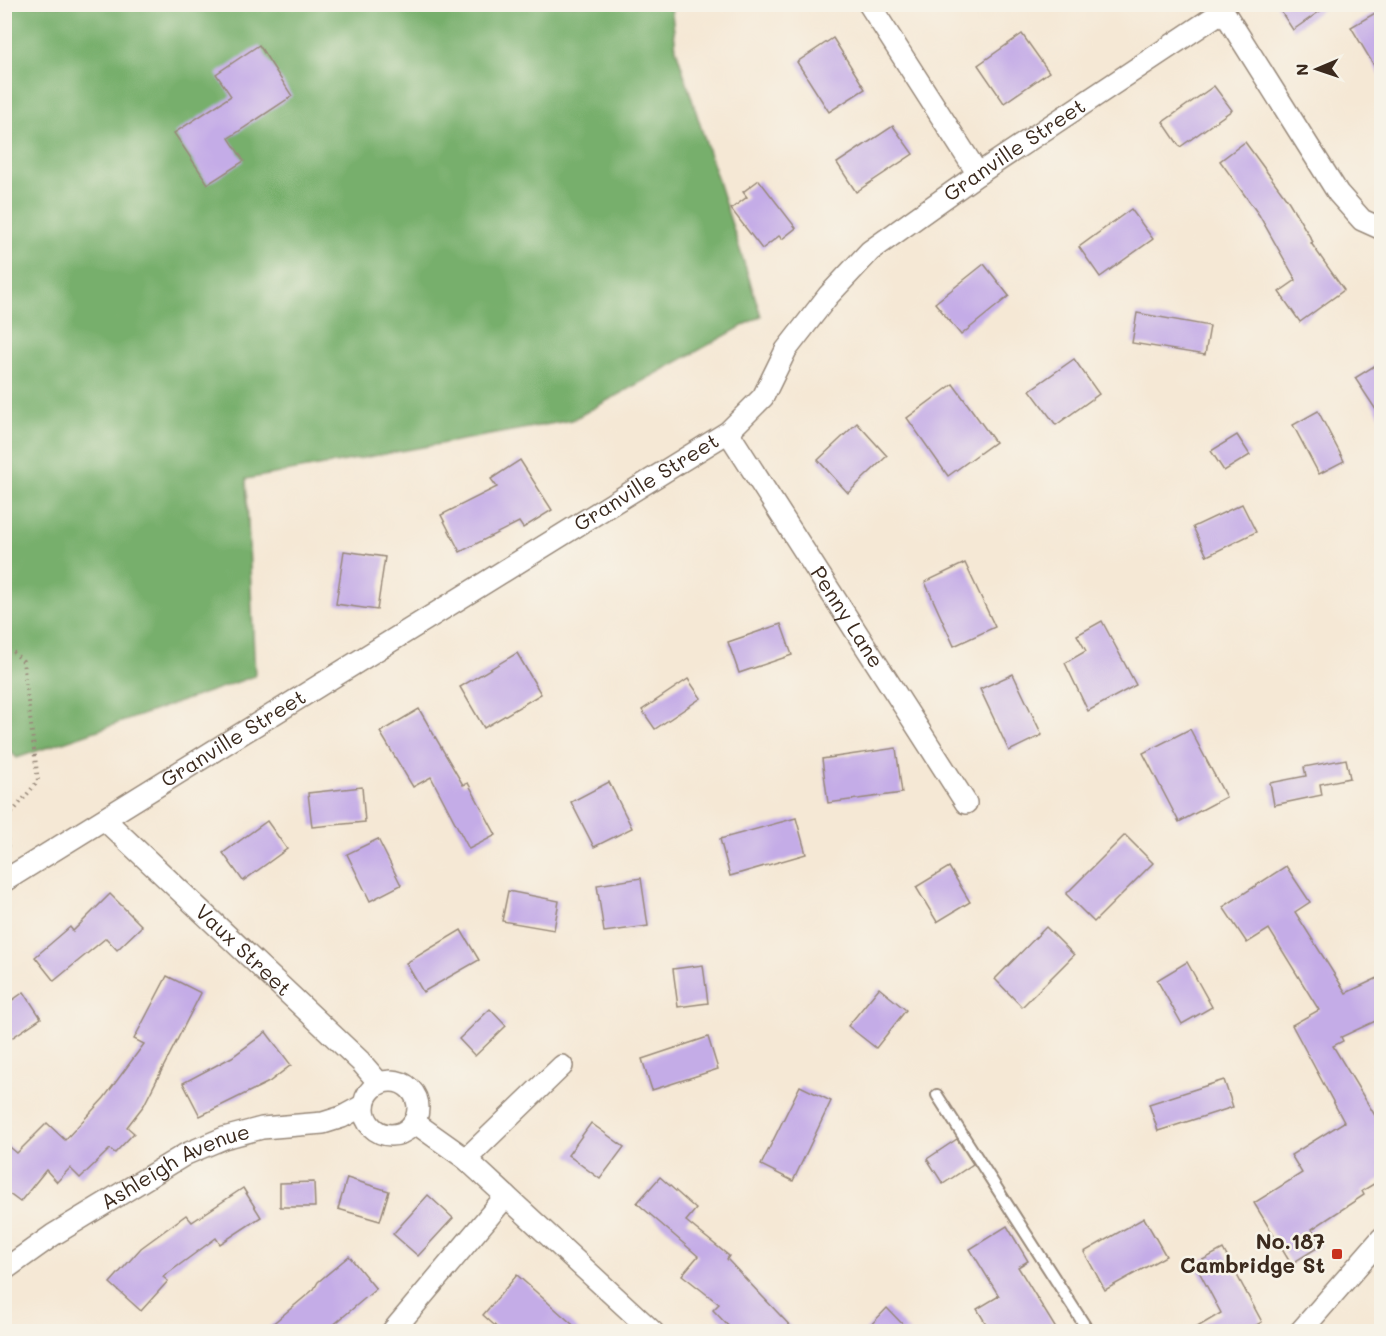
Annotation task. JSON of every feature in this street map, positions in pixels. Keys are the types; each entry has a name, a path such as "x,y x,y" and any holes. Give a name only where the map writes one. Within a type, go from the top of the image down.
{"street":[{"path":"868,4 978,174"},
{"path":"1221,8 1338,194 1362,220 1382,229"},
{"name":"Granville Street","path":"7,880 728,432 763,397 786,350 828,296 870,251 978,174 1221,8"},
{"name":"Penny Lane","path":"728,432 966,803"},
{"name":"Vaux Street","path":"105,820 351,1053 379,1083"},
{"path":"466,1159 562,1066"},
{"path":"396,1081 411,1089 418,1105 414,1122 400,1134 382,1134 368,1123 364,1105 366,1096 379,1083 396,1081"},
{"name":"Ashleigh Avenue","path":"4,1270 53,1235 186,1154 224,1138 262,1128 323,1123 364,1105"},
{"path":"414,1122 466,1159 653,1332"},
{"path":"392,1332 507,1196"},
{"path":"1300,1332 1382,1238"}],"lane":[{"path":"937,1095 1089,1332"}],"path":[{"path":"4,644 23,661 38,781 6,820 7,880"}],"green space":[{"path":"4,5 671,5 676,49 761,316 572,420 246,479 255,676 17,758 4,746"}],"building":[{"path":"1276,4 1330,4 1293,30"},
{"path":"1382,9 1382,79 1351,27"},
{"path":"1022,34 1049,72 1004,103 978,65"},
{"path":"833,38 865,89 829,112 797,62"},
{"path":"259,45 292,96 229,138 244,161 208,184 174,133 231,96 216,74"},
{"path":"1214,86 1232,110 1180,147 1163,122"},
{"path":"893,126 913,154 856,192 837,163"},
{"path":"1245,142 1289,202 1313,242 1311,243 1344,290 1300,322 1279,292 1296,280 1259,215 1220,161"},
{"path":"759,180 796,228 782,239 779,236 762,249 731,209 747,197 743,192"},
{"path":"1131,209 1153,239 1100,277 1079,247"},
{"path":"984,264 1009,296 961,335 935,303"},
{"path":"1137,313 1210,326 1205,355 1132,343"},
{"path":"1074,359 1099,394 1056,425 1030,390"},
{"path":"1382,361 1382,419 1355,378"},
{"path":"953,384 995,442 948,476 907,418"},
{"path":"1318,411 1344,461 1319,474 1293,425"},
{"path":"857,423 887,456 848,493 818,460"},
{"path":"1237,435 1250,455 1224,471 1211,451"},
{"path":"520,460 552,510 523,528 519,522 460,552 441,515 497,487 491,479"},
{"path":"1242,504 1256,532 1207,556 1193,527"},
{"path":"344,551 385,557 377,610 336,604"},
{"path":"965,563 995,627 954,646 925,582"},
{"path":"1102,621 1136,685 1088,711 1065,663 1086,651 1077,635"},
{"path":"781,624 792,655 739,673 728,642"},
{"path":"517,653 541,694 484,728 460,687"},
{"path":"1013,674 1042,735 1009,751 980,689"},
{"path":"688,679 701,698 655,729 642,710"},
{"path":"419,709 463,785 468,783 496,835 469,849 431,777 413,787 380,732"},
{"path":"1190,729 1226,797 1179,822 1143,753"},
{"path":"896,748 902,793 828,803 822,759"},
{"path":"1346,759 1350,778 1320,784 1322,795 1274,805 1270,783 1306,776 1304,767"},
{"path":"609,782 632,828 594,847 571,802"},
{"path":"362,787 365,822 312,827 308,793"},
{"path":"796,818 806,854 730,876 720,839"},
{"path":"267,821 287,849 243,881 223,853"},
{"path":"1125,835 1153,863 1094,922 1066,894"},
{"path":"378,839 401,885 370,901 347,854"},
{"path":"1286,866 1310,902 1295,912 1346,993 1382,976 1382,1018 1341,1037 1343,1041 1333,1046 1382,1127 1382,1179 1362,1191 1364,1195 1312,1229 1322,1245 1291,1264 1254,1203 1302,1173 1291,1155 1344,1122 1292,1025 1319,1010 1269,929 1247,943 1223,907"},
{"path":"949,867 970,902 937,922 916,887"},
{"path":"641,878 648,926 604,932 597,885"},
{"path":"508,891 559,901 554,930 502,921"},
{"path":"110,894 142,926 117,950 106,938 54,981 35,957 70,927 73,931"},
{"path":"1046,927 1074,955 1022,1007 995,979"},
{"path":"461,930 479,960 423,992 406,963"},
{"path":"1187,962 1212,1007 1182,1024 1157,980"},
{"path":"703,965 708,1003 678,1007 673,969"},
{"path":"167,976 201,993 144,1105 127,1127 134,1133 115,1153 110,1149 80,1178 70,1168 57,1182 46,1170 20,1202 4,1190 4,1142 17,1153 47,1123 65,1140 104,1098 144,1044 134,1039"},
{"path":"879,988 906,1010 876,1048 848,1026"},
{"path":"24,992 41,1018 4,1043 4,1006"},
{"path":"490,1009 506,1026 475,1056 459,1039"},
{"path":"266,1032 291,1065 269,1082 200,1116 183,1083 232,1057"},
{"path":"708,1037 718,1069 652,1090 642,1059"},
{"path":"1224,1080 1233,1107 1158,1131 1149,1104"},
{"path":"800,1086 831,1101 793,1181 761,1165"},
{"path":"591,1123 624,1147 600,1179 568,1155"},
{"path":"957,1139 973,1164 943,1184 927,1159"},
{"path":"660,1177 696,1209 686,1221 729,1256 727,1259 796,1332 734,1332 713,1310 719,1304 682,1275 698,1256 637,1203"},
{"path":"347,1178 389,1191 380,1221 338,1209"},
{"path":"314,1182 315,1207 280,1207 280,1183"},
{"path":"243,1188 261,1217 220,1244 216,1238 163,1277 168,1281 141,1311 110,1283 141,1248 186,1215 192,1222"},
{"path":"428,1195 453,1218 418,1256 393,1234"},
{"path":"1144,1218 1166,1256 1105,1290 1084,1252"},
{"path":"1007,1226 1028,1261 1018,1267 1058,1332 991,1332 977,1309 999,1296 970,1249"},
{"path":"1223,1249 1262,1322 1244,1332 1189,1332 1221,1313 1195,1264"},
{"path":"349,1256 376,1289 325,1332 263,1332 314,1289 318,1282"},
{"path":"517,1275 581,1332 502,1332 483,1315"},
{"path":"887,1308 910,1332 864,1332"}],"place":[{"name":"No.187 Cambridge St","path":"1337,1254"}]}
